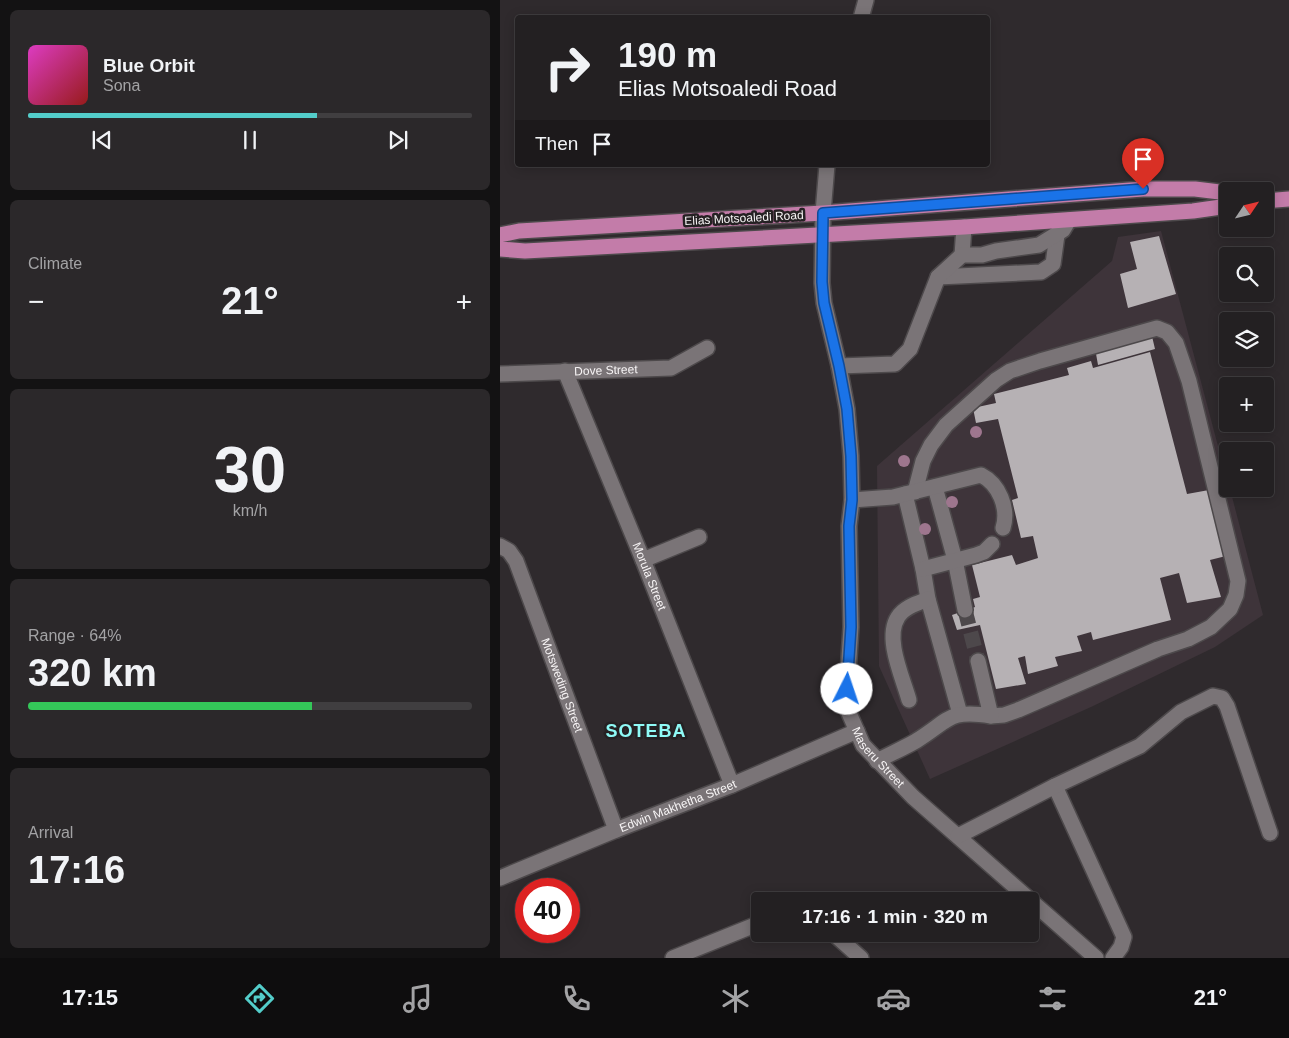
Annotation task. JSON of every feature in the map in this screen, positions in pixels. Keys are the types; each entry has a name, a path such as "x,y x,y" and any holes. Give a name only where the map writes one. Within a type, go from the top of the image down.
{"main road":[{"name":"Elias Motsoaledi Road","path":"500,236 519,231 823,213 1143,189 1195,189 1219,192"},
{"name":"Elias Motsoaledi Road","path":"500,248 525,251 964,227 1193,211 1219,207"}],"street":[{"path":"862,15 866,0"},
{"name":"Maseru Street","path":"827,167 823,213 822,282 824,303 839,366 848,422 852,500 849,526 851,627 847,689 849,712 863,745 913,797 1096,958"},
{"path":"839,366 895,364 910,349 938,277 962,255 982,255 996,251 1039,245 1063,230 1069,220"},
{"path":"962,255 964,227"},
{"path":"938,277 1041,272 1053,264 1057,235"},
{"path":"877,760 916,741 944,720 960,714 1004,715 1158,649 1188,639 1211,627 1230,609 1236,595 1238,581 1189,381 1176,344 1167,332 1157,328 1090,346 1010,371 996,380 941,432 931,445 910,493 928,599 960,714"},
{"name":"Dove Street","path":"500,374 565,370 671,368 707,348"},
{"name":"Morula Street","path":"565,370 732,785"},
{"path":"852,500 910,493 981,475 991,480 1002,498 1006,517 1003,528"},
{"path":"935,487 955,560 965,610"},
{"path":"643,560 699,537"},
{"path":"923,569 976,555 984,552 992,544"},
{"name":"Motsweding Street","path":"500,546 509,551 516,561 616,830"},
{"path":"909,700 893,644 893,629 899,615 910,606 928,599"},
{"path":"978,661 991,716"},
{"path":"958,836 1055,786 1140,746 1181,712 1213,696 1222,698 1227,706 1270,833"},
{"name":"Edwin Makhetha Street","path":"500,878 732,785 857,732"},
{"path":"1055,786 1124,937 1121,947 1113,958"},
{"path":"673,958 751,926"},
{"path":"843,942 861,958"}],"shaded area":[{"path":"1161,231 1219,450 1219,497 1232,497 1263,615 1215,647 1091,707 930,779 879,666 877,466 1112,261 1118,237"}],"building":[{"path":"1159,236 1176,294 1128,308 1120,274 1137,269 1130,242"},
{"path":"1151,332 1155,349 1098,365 1095,348"},
{"path":"1150,352 1187,494 1209,490 1226,556 1210,560 1221,597 1187,603 1179,573 1160,578 1171,620 1093,640 1091,632 1077,636 1082,651 1055,657 1058,666 1028,674 1025,656 1018,658 1026,684 996,689 980,625 957,630 952,615 975,607 973,599 980,597 972,565 1012,555 1016,565 1038,558 1033,536 1021,538 1012,500 1018,498 998,419 976,423 973,408 996,403 994,394 1069,375 1067,368 1091,361 1093,368"}],"tunnel":[{"path":"965,610 978,661"}],"district":[{"name":"SOTEBA","path":"646,731"}],"route":[{"path":"847,689 851,627 849,526 852,500 851,456 847,409 824,303 822,282 823,213 1143,189"}]}
